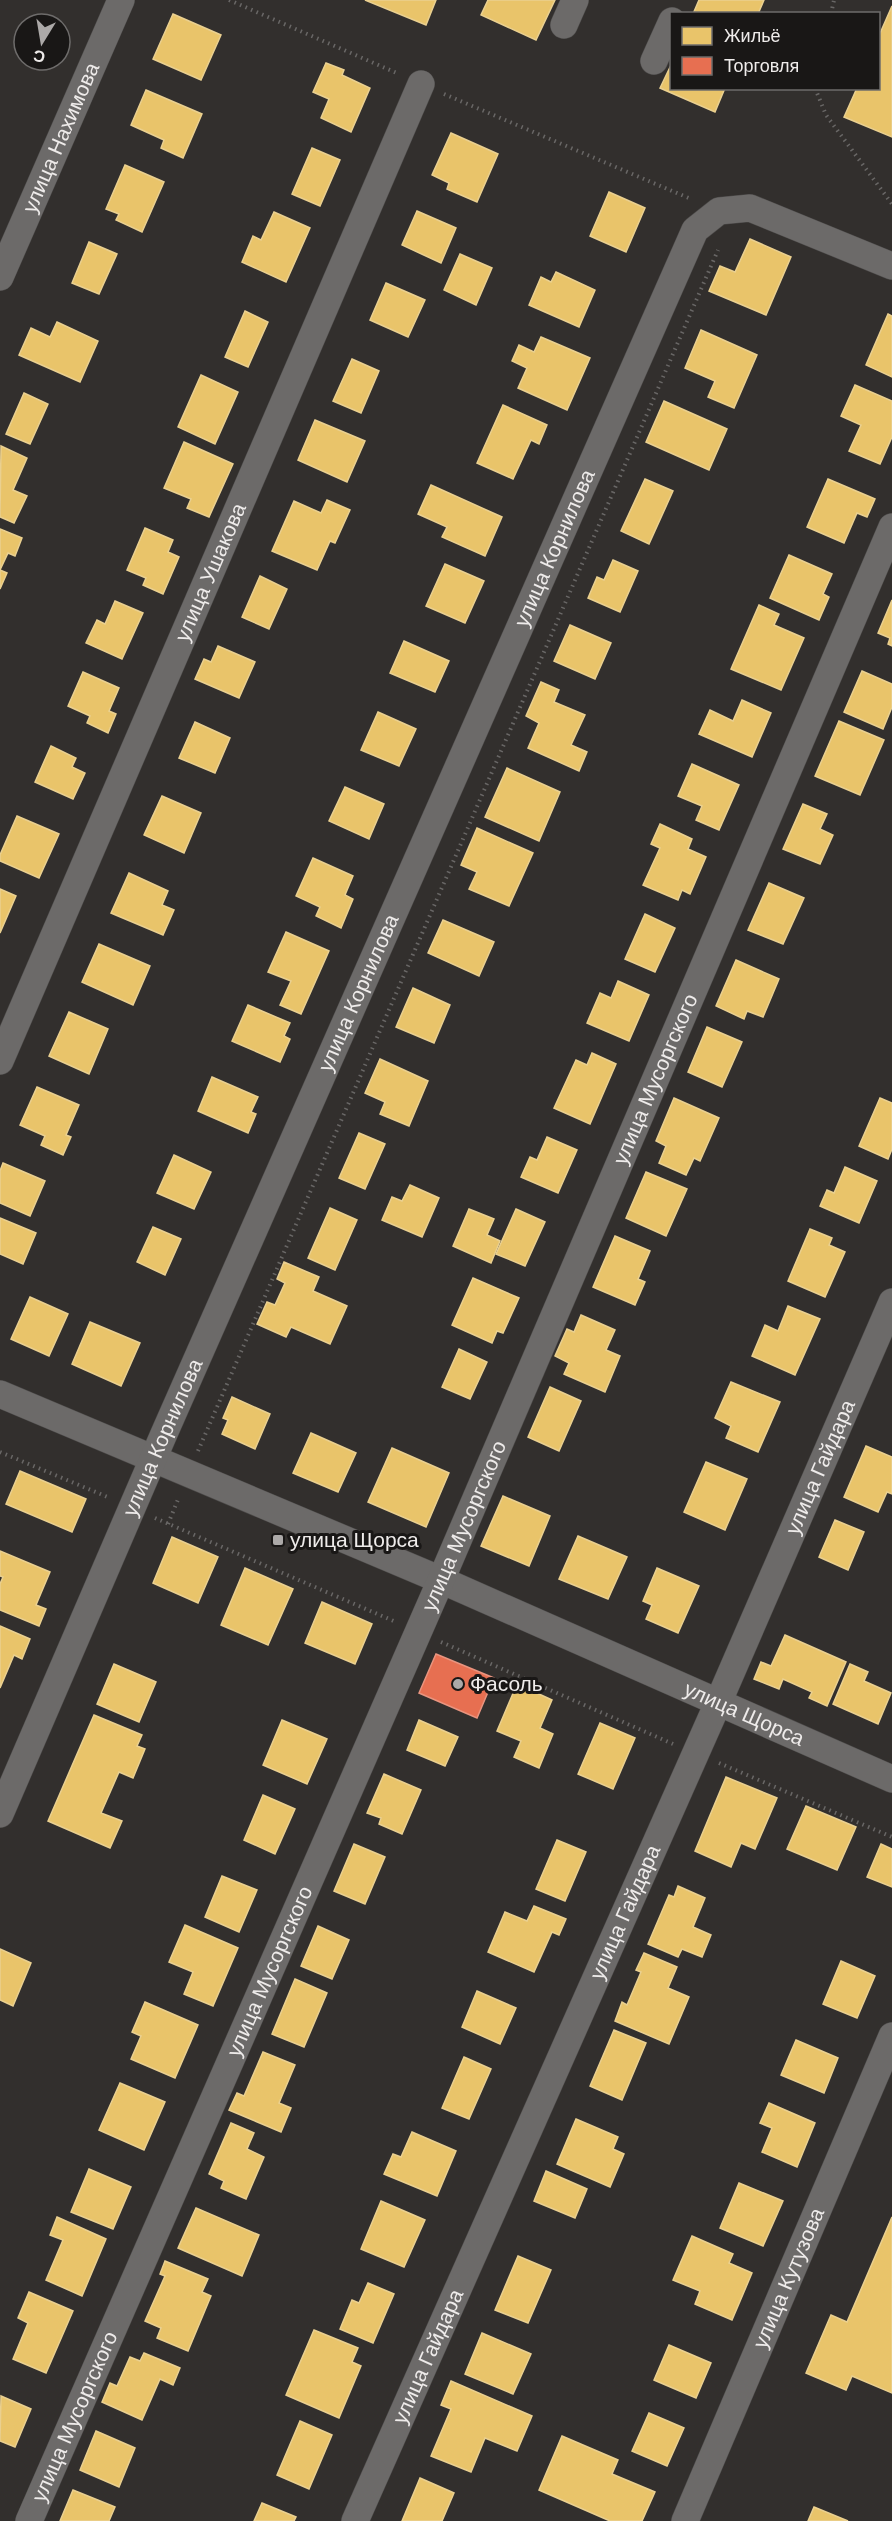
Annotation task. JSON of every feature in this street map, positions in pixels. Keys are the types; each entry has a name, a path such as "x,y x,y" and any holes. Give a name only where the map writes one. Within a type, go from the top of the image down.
{"street":[{"name":"улица Нахимова","path":"0,277 121,0"},
{"path":"564,25 575,0"},
{"path":"654,61 670,25"},
{"name":"улица Ушакова","path":"0,1060 421,84"},
{"path":"719,211 750,208 892,266"},
{"name":"улица Корнилова","path":"0,1814 152,1460 695,230 719,211"},
{"name":"улица Мусоргского","path":"29,2521 441,1580 892,527"},
{"name":"улица Гайдара","path":"355,2521 696,1754 892,1302"},
{"name":"улица Щорса","path":"0,1394 441,1580 892,1779"},
{"name":"улица Кутузова","path":"685,2521 892,2036"}],"path":[{"path":"229,0 719,211"},
{"path":"816,90 826,115 892,204"},
{"path":"188,1474 723,239"},
{"path":"0,1452 132,1507 696,1754 892,1837"}],"building: Жильё":[{"path":"365,0 436,0 426,25"},
{"path":"488,0 555,0 536,40 481,15"},
{"path":"699,0 764,0 759,12 694,12"},
{"path":"892,6 892,137 844,117 856,90 880,90 880,33"},
{"path":"173,14 221,35 201,80 153,59"},
{"path":"326,63 344,70 342,75 370,88 351,132 321,118 329,99 313,92"},
{"path":"670,67 670,90 724,90 715,112 660,88"},
{"path":"146,90 202,114 183,158 161,148 164,140 131,125"},
{"path":"451,133 498,154 477,202 447,189 449,183 432,175"},
{"path":"312,148 340,160 320,206 292,194"},
{"path":"125,165 164,182 142,232 116,220 119,214 106,209"},
{"path":"609,192 645,208 626,252 590,236"},
{"path":"417,211 456,228 441,263 402,245"},
{"path":"274,212 310,228 286,282 242,262 253,236 261,240"},
{"path":"750,239 791,257 766,315 709,291 720,266 735,272"},
{"path":"89,242 117,254 99,294 72,283"},
{"path":"460,254 492,268 476,305 444,290"},
{"path":"556,272 595,290 579,327 529,305 541,277 551,282"},
{"path":"386,283 425,300 408,337 370,320"},
{"path":"245,311 268,322 248,367 225,357"},
{"path":"888,314 892,316 892,377 866,365"},
{"path":"57,322 98,341 80,382 19,355 31,328 50,337"},
{"path":"701,330 757,355 734,408 708,397 715,381 685,368"},
{"path":"541,337 590,358 567,410 518,388 527,368 512,361 519,345 534,352"},
{"path":"352,359 379,371 361,413 333,401"},
{"path":"201,375 238,392 215,444 178,427"},
{"path":"855,385 892,401 892,437 880,464 849,451 861,425 841,416"},
{"path":"24,393 48,404 30,444 6,434"},
{"path":"664,401 727,429 709,470 646,442"},
{"path":"503,405 547,425 539,444 531,440 513,479 477,463"},
{"path":"315,420 365,441 347,482 298,460"},
{"path":"184,442 233,464 209,517 187,508 191,499 164,488"},
{"path":"1,446 27,458 13,490 27,496 14,523 0,517"},
{"path":"645,479 673,491 649,544 621,531"},
{"path":"828,479 875,499 867,517 857,513 844,543 807,527"},
{"path":"431,485 502,517 485,556 442,537 447,527 418,514"},
{"path":"327,500 350,510 335,543 330,541 317,570 272,551 294,501 321,513"},
{"path":"145,528 173,540 168,552 179,557 163,594 143,585 146,578 127,570"},
{"path":"0,529 22,538 15,556 8,553 0,570"},
{"path":"789,555 832,574 823,594 829,597 819,620 770,598"},
{"path":"613,560 638,571 620,612 588,598 597,577 604,580"},
{"path":"445,564 484,581 465,623 426,606"},
{"path":"0,570 7,573 0,589"},
{"path":"260,576 287,589 269,629 242,617"},
{"path":"892,600 892,646 888,644 890,638 878,633"},
{"path":"115,601 143,613 122,659 86,643 97,620 105,624"},
{"path":"759,605 779,614 774,625 804,638 781,690 731,669"},
{"path":"570,625 611,643 595,679 554,661"},
{"path":"404,641 449,661 435,692 390,673"},
{"path":"218,646 255,662 239,698 195,679 204,659 211,662"},
{"path":"862,671 892,684 892,707 883,729 844,712"},
{"path":"83,672 119,688 109,711 116,714 108,733 87,723 90,716 68,706"},
{"path":"541,682 559,690 554,702 585,715 571,745 587,752 579,771 528,748 539,723 526,716"},
{"path":"742,700 771,713 752,757 699,734 710,710 733,721"},
{"path":"378,712 416,729 399,766 361,750"},
{"path":"839,721 884,740 860,795 815,776"},
{"path":"195,722 230,738 215,773 179,758"},
{"path":"51,746 76,758 72,767 85,773 73,799 35,782"},
{"path":"692,764 739,785 719,830 696,820 702,806 678,796"},
{"path":"507,768 560,792 539,841 485,817"},
{"path":"345,787 384,804 369,839 329,821"},
{"path":"162,796 201,813 184,853 144,835"},
{"path":"803,804 827,814 820,829 833,835 820,864 783,849"},
{"path":"17,816 59,834 39,878 0,861 0,855"},
{"path":"660,824 692,839 688,849 706,857 690,894 682,890 678,900 643,885 660,848 651,844"},
{"path":"477,828 533,853 509,906 469,889 477,872 461,865"},
{"path":"313,858 353,876 345,895 353,899 341,928 316,916 320,907 296,896"},
{"path":"129,873 168,891 162,905 174,910 163,935 111,913"},
{"path":"769,883 804,898 783,944 748,930"},
{"path":"0,889 16,896 0,933"},
{"path":"645,914 675,928 655,972 625,959"},
{"path":"443,920 494,942 479,976 428,953"},
{"path":"286,932 329,951 301,1014 280,1005 291,981 268,972"},
{"path":"99,944 150,966 133,1005 82,982"},
{"path":"736,960 779,979 763,1017 747,1011 744,1019 716,1006"},
{"path":"618,981 649,995 629,1041 587,1023 600,993 611,998"},
{"path":"413,988 450,1005 434,1043 396,1027"},
{"path":"248,1005 290,1023 284,1036 290,1039 280,1062 232,1041"},
{"path":"69,1012 108,1029 89,1074 49,1056"},
{"path":"707,1027 742,1042 722,1087 688,1072"},
{"path":"592,1053 616,1064 590,1124 554,1108 576,1060 587,1065"},
{"path":"380,1059 428,1081 409,1126 380,1114 385,1102 365,1093"},
{"path":"212,1077 258,1097 251,1112 256,1114 248,1133 198,1111"},
{"path":"37,1087 79,1105 66,1135 71,1137 63,1155 41,1145 45,1136 20,1125"},
{"path":"674,1098 719,1118 700,1161 694,1158 686,1175 659,1163 666,1146 656,1141"},
{"path":"880,1098 892,1103 892,1149 888,1159 859,1146"},
{"path":"359,1133 385,1144 365,1189 339,1178"},
{"path":"547,1137 577,1150 558,1193 521,1177 530,1157 537,1160"},
{"path":"174,1155 211,1172 194,1209 157,1193"},
{"path":"3,1163 45,1181 30,1216 0,1203 0,1171"},
{"path":"845,1167 877,1181 859,1223 820,1206 827,1190 834,1193"},
{"path":"646,1172 687,1189 666,1236 626,1218"},
{"path":"410,1185 439,1198 422,1237 382,1220 392,1197 402,1201"},
{"path":"330,1208 357,1220 335,1270 308,1258"},
{"path":"469,1209 494,1219 487,1235 500,1241 491,1263 453,1246"},
{"path":"516,1209 545,1222 525,1266 496,1254"},
{"path":"0,1218 36,1233 23,1264 0,1254"},
{"path":"153,1227 181,1239 165,1275 137,1262"},
{"path":"810,1229 832,1238 829,1245 845,1252 825,1297 788,1281"},
{"path":"615,1236 650,1251 638,1279 645,1282 635,1305 593,1287"},
{"path":"284,1262 319,1277 313,1291 347,1306 330,1344 291,1327 286,1337 257,1324 267,1302 275,1305 285,1283 277,1279"},
{"path":"473,1278 519,1298 503,1333 497,1331 492,1343 452,1325"},
{"path":"30,1297 68,1314 49,1356 11,1339"},
{"path":"788,1306 820,1319 795,1375 752,1356 765,1325 778,1331"},
{"path":"581,1315 615,1330 606,1350 620,1356 605,1392 564,1374 569,1363 555,1356 567,1329 574,1332"},
{"path":"90,1322 140,1343 121,1386 72,1364"},
{"path":"459,1349 487,1362 470,1399 442,1387"},
{"path":"731,1382 780,1402 758,1452 726,1438 731,1426 715,1418"},
{"path":"550,1387 581,1401 559,1451 528,1437"},
{"path":"232,1397 270,1414 255,1449 222,1434 228,1420 223,1418"},
{"path":"311,1433 356,1453 338,1492 293,1473"},
{"path":"866,1446 892,1457 892,1494 887,1492 878,1512 844,1497"},
{"path":"392,1448 449,1473 426,1527 368,1502"},
{"path":"706,1462 747,1479 725,1530 684,1512"},
{"path":"20,1471 86,1499 72,1532 6,1504"},
{"path":"503,1496 550,1516 529,1566 481,1546"},
{"path":"835,1520 864,1532 848,1570 819,1557"},
{"path":"578,1536 627,1557 608,1599 559,1579"},
{"path":"172,1537 218,1557 198,1603 153,1583"},
{"path":"0,1551 50,1572 36,1605 46,1609 39,1626 0,1610 0,1584 3,1577 0,1576"},
{"path":"245,1568 293,1589 268,1645 221,1625"},
{"path":"657,1568 699,1586 678,1633 646,1619 652,1605 643,1601"},
{"path":"322,1602 372,1624 355,1664 305,1643"},
{"path":"0,1626 30,1639 22,1659 14,1655 0,1688"},
{"path":"785,1635 846,1662 827,1706 809,1698 812,1692 783,1679 779,1689 754,1679 761,1662 771,1666"},
{"path":"114,1664 156,1682 139,1722 97,1704"},
{"path":"850,1664 868,1672 864,1681 891,1693 878,1724 833,1704"},
{"path":"517,1684 552,1700 540,1728 553,1734 539,1768 514,1757 521,1741 497,1731"},
{"path":"94,1715 142,1735 137,1746 145,1749 133,1778 119,1772 101,1813 122,1821 110,1848 48,1821"},
{"path":"282,1720 327,1739 307,1784 263,1765"},
{"path":"419,1720 458,1737 445,1766 407,1750"},
{"path":"600,1723 635,1738 613,1789 578,1774"},
{"path":"384,1774 421,1790 402,1834 379,1824 381,1818 367,1813"},
{"path":"726,1777 777,1798 755,1849 741,1843 731,1867 695,1851"},
{"path":"263,1795 295,1809 275,1854 244,1840"},
{"path":"806,1806 856,1827 837,1870 787,1849"},
{"path":"557,1840 586,1852 565,1901 536,1889"},
{"path":"354,1844 385,1857 365,1904 334,1891"},
{"path":"881,1844 892,1849 892,1887 867,1877"},
{"path":"222,1876 257,1890 239,1932 205,1917"},
{"path":"678,1886 705,1898 693,1927 711,1935 702,1957 682,1949 678,1957 648,1944 669,1895 674,1897"},
{"path":"534,1906 566,1919 559,1935 552,1932 534,1972 488,1952 505,1912 527,1921"},
{"path":"185,1925 238,1948 213,2006 184,1994 193,1972 169,1962"},
{"path":"318,1926 349,1940 332,1979 301,1966"},
{"path":"0,1949 31,1963 13,2006 0,2000"},
{"path":"644,1953 677,1967 668,1988 689,1997 669,2044 615,2021 622,2002 627,2005 641,1972 636,1970"},
{"path":"841,1961 875,1976 857,2018 823,2004"},
{"path":"295,1979 327,1993 304,2047 272,2034"},
{"path":"477,1991 516,2008 500,2044 462,2027"},
{"path":"145,2002 198,2025 175,2078 131,2059 141,2036 132,2032"},
{"path":"614,2030 646,2043 622,2100 590,2086"},
{"path":"796,2040 838,2058 824,2093 781,2075"},
{"path":"263,2052 295,2065 279,2103 291,2108 281,2132 229,2110 237,2093 244,2096"},
{"path":"464,2057 491,2069 469,2119 442,2108"},
{"path":"120,2083 165,2102 144,2150 99,2130"},
{"path":"769,2103 815,2123 797,2167 762,2152 772,2128 760,2123"},
{"path":"576,2119 618,2137 613,2149 624,2154 610,2187 557,2164"},
{"path":"231,2123 254,2133 247,2149 264,2157 246,2199 221,2188 224,2181 209,2174"},
{"path":"412,2132 456,2151 437,2196 384,2174 393,2154 401,2157"},
{"path":"89,2169 131,2187 113,2229 71,2212"},
{"path":"546,2171 587,2189 575,2218 534,2201"},
{"path":"739,2183 783,2201 763,2246 720,2228"},
{"path":"381,2201 425,2220 404,2267 361,2249"},
{"path":"196,2208 259,2235 242,2276 178,2248"},
{"path":"57,2217 106,2239 82,2296 46,2280 63,2240 50,2235"},
{"path":"892,2217 892,2393 852,2376 846,2390 806,2373 831,2315 847,2322"},
{"path":"692,2236 733,2254 729,2263 752,2273 732,2320 695,2304 700,2291 673,2280"},
{"path":"518,2256 551,2270 528,2323 495,2310"},
{"path":"165,2261 208,2279 202,2292 211,2296 188,2351 157,2338 161,2328 145,2321 165,2276 160,2274"},
{"path":"368,2283 394,2294 373,2343 340,2329 352,2300 359,2303"},
{"path":"29,2292 73,2311 46,2373 13,2359 28,2323 18,2318"},
{"path":"314,2330 358,2348 352,2362 361,2366 339,2418 286,2395"},
{"path":"482,2333 531,2354 513,2394 465,2374"},
{"path":"669,2345 711,2363 696,2398 654,2380"},
{"path":"144,2353 180,2368 173,2385 160,2379 142,2420 102,2402 110,2383 117,2386 130,2357 140,2361"},
{"path":"451,2381 532,2416 517,2451 485,2438 471,2472 431,2456 451,2409 441,2405"},
{"path":"1,2396 31,2409 15,2447 0,2441"},
{"path":"649,2413 684,2428 667,2466 632,2451"},
{"path":"300,2421 332,2435 309,2489 277,2475"},
{"path":"96,2431 135,2448 119,2487 80,2470"},
{"path":"562,2436 618,2460 612,2474 655,2492 642,2521 610,2521 539,2490"},
{"path":"420,2478 454,2493 442,2521 402,2521"},
{"path":"73,2490 115,2507 109,2521 60,2521"},
{"path":"262,2503 296,2517 294,2521 254,2521"},
{"path":"814,2507 848,2521 808,2521"}],"building: Торговля":[{"path":"436,1654 494,1678 477,1718 419,1693"}],"place":[{"name":"улица Щорса","path":"278,1540"},
{"name":"Фасоль","path":"458,1684"}]}
